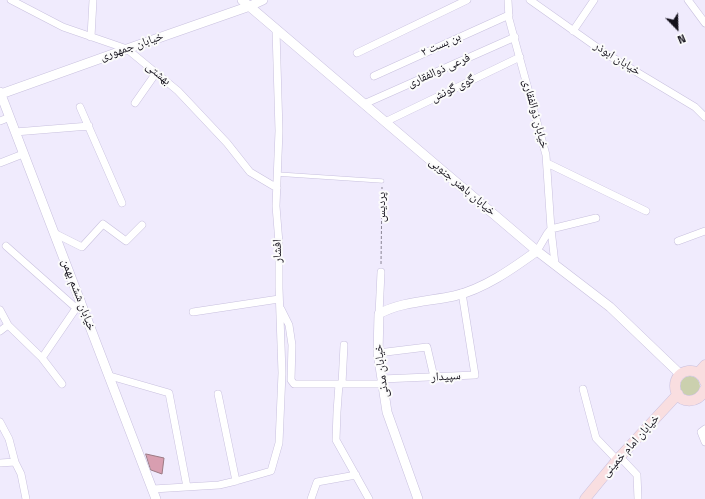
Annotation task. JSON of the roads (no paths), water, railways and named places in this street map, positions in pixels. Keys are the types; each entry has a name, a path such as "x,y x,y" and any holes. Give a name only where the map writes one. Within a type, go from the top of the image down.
{"main road":[{"path":"704,394 693,401 682,398 676,390 676,382 680,374 687,371 702,369 702,376 705,382"},
{"name":"خیابان امام خمینی","path":"584,499 678,394"}],"street":[{"name":"بهشتی","path":"11,0 63,27 127,49 178,91 227,143 250,172 277,188"},
{"path":"91,37 93,0"},
{"name":"خیابان باهنر جنوبی","path":"242,0 537,251 610,307 680,374"},
{"name":"خیابان جمهوری","path":"1,93 250,6 263,0"},
{"path":"357,53 467,0"},
{"name":"خیابان ذوالفقاری","path":"508,0 509,14 546,155 555,264"},
{"name":"خیابان ابوذر","path":"530,0 605,53 695,107 705,117"},
{"path":"573,31 594,0"},
{"path":"688,0 705,22"},
{"name":"بن بست ۲","path":"374,76 509,14"},
{"name":"افشار","path":"236,481 271,471 279,443 282,373 279,302 279,243 276,206 279,131 276,30"},
{"name":"فرعی ذوالفقاری","path":"364,104 515,37"},
{"name":"گوی گونش","path":"386,122 520,57"},
{"path":"135,103 156,73"},
{"name":"خیابان ششم بهمن","path":"1,93 54,233 78,305 110,376 156,499"},
{"path":"80,107 122,203"},
{"path":"0,121 10,117"},
{"path":"16,132 89,126"},
{"path":"0,163 23,154"},
{"path":"547,163 646,211"},
{"path":"379,314 384,311 403,306 456,296 487,284 537,251 551,229 596,218"},
{"path":"54,233 82,247 103,224 126,241 142,225"},
{"path":"678,241 705,231"},
{"path":"6,246 78,305 42,358"},
{"path":"379,314 381,272"},
{"name":"سپیدار","path":"279,302 289,325 292,345 291,380 294,384 341,384 475,375 462,294"},
{"path":"193,312 279,302"},
{"path":"0,310 8,325 42,358 62,384"},
{"name":"خیابان مدنی","path":"379,314 378,353 387,412 418,499"},
{"path":"0,331 8,325"},
{"path":"344,345 337,412 336,440 368,499"},
{"path":"378,353 427,347 434,377"},
{"path":"110,376 169,393 187,487"},
{"path":"582,389 596,438 637,475 638,499"},
{"path":"153,489 219,485 236,481 218,394"},
{"path":"0,422 9,439 21,474 26,499"},
{"path":"705,429 701,432 705,442"},
{"path":"0,463 16,462"},
{"path":"311,499 317,482 356,475"}],"lane":[{"name":"پردیس","path":"277,174 382,181"}]}
